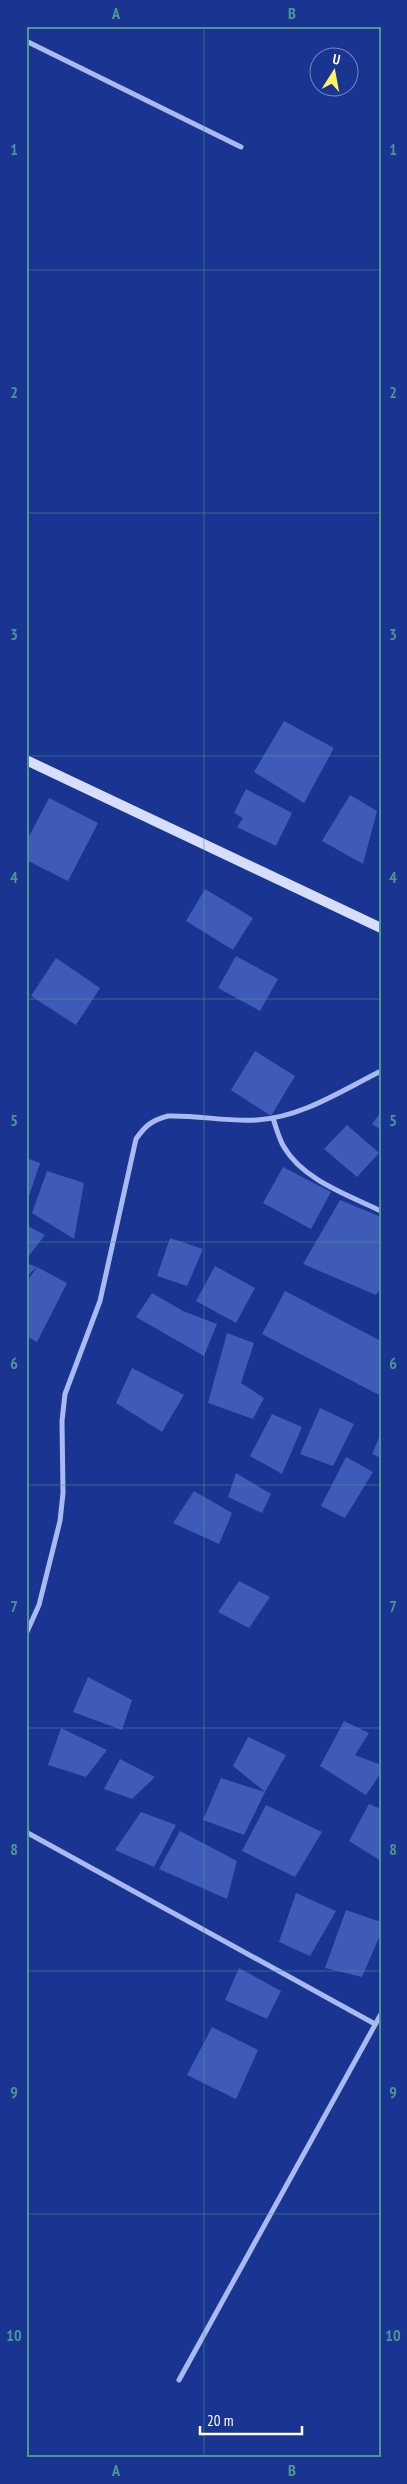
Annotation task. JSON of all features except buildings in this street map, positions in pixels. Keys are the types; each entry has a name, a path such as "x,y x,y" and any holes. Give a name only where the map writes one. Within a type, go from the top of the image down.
{"street":[{"path":"26,41 241,147"},
{"path":"26,760 381,928"},
{"path":"26,1634 39,1605 60,1521 63,1493 62,1421 65,1394 100,1300 136,1139 144,1126 156,1119 168,1116 242,1120 273,1118 306,1110 381,1071"},
{"path":"273,1118 283,1146 299,1164 325,1184 381,1210"},
{"path":"26,1832 375,2024"},
{"path":"179,2380 381,2014"}]}
